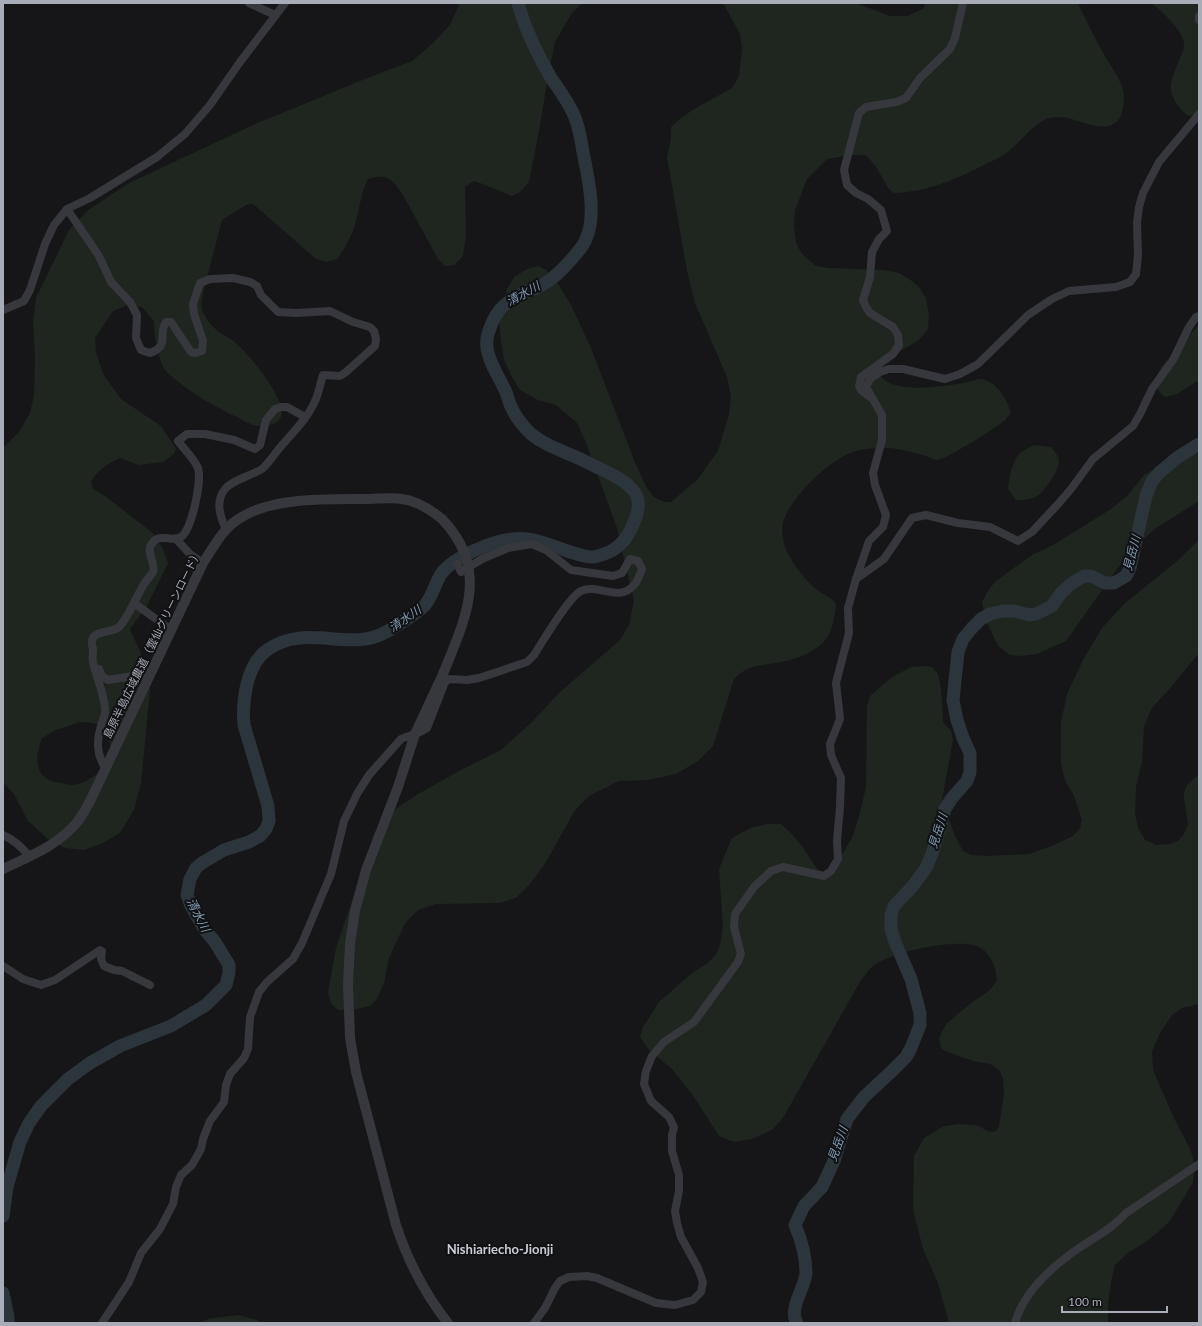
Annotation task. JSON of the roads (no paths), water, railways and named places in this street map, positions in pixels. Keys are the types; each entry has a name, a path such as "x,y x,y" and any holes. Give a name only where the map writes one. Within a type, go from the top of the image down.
{"street":[{"path":"249,3 275,15"},
{"path":"3,310 24,301 30,290 45,244 54,225 67,209 90,198 157,157 185,134 210,105 284,3"},
{"path":"872,398 861,390 859,386 861,377 893,354 899,345 898,335 893,327 870,313 863,300 870,277 872,252 879,238 887,231 881,210 847,185 844,170 859,113 866,107 896,102 906,98 920,78 950,48 955,38 963,3"},
{"path":"534,1323 545,1308 560,1281 569,1277 587,1276 598,1278 656,1304 675,1305 693,1300 701,1292 703,1282 698,1268 681,1237 675,1212 679,1191 679,1175 672,1151 672,1135 674,1128 669,1118 651,1101 644,1084 646,1070 652,1056 664,1042 694,1022 738,962 741,954 734,927 735,914 754,887 771,871 783,867 824,876 831,871 838,859 837,841 842,778 832,755 830,744 840,719 836,683 849,633 848,608 856,579 869,541 884,527 886,515 875,485 874,473 882,440 882,415 866,387 870,379 880,372 889,369 903,368 946,379 960,374 978,364 1028,315 1052,299 1069,291 1116,287 1130,282 1136,274 1138,255 1137,223 1143,193 1159,162 1199,114"},
{"path":"67,209 99,256 111,282 130,302 137,315 136,338 141,350 150,353 158,350 163,342 163,327 166,322 171,322 191,352 196,353 202,351 203,341 194,314 193,304 200,283 210,279 233,278 250,282 257,286 261,295 278,312 296,313 330,310 353,322 370,327 374,331 376,339 375,346 346,372 340,376 322,375 315,402 305,417 264,468 236,481 225,488 220,497 219,509 221,520 226,529"},
{"path":"856,579 884,559 912,518 926,515 958,523 990,527 1018,542 1032,532 1071,489 1093,459 1132,426 1140,414 1152,389 1173,360 1189,327 1199,316"},
{"path":"151,674 113,680 105,679 100,673 93,651 92,641 94,636 97,634 112,631 120,627 144,584 153,572 154,564 149,548 153,542 158,538 176,539 180,537 185,532 192,517 200,478 198,467 178,441 187,434 205,434 234,440 255,449 260,445 266,420 274,409 287,407 305,417"},
{"name":"島原半島広域農道（雲仙グリーンロード）","path":"3,868 51,845 64,836 78,820 106,770 203,563 226,529 236,520 261,508 277,504 330,499 402,499 430,509 451,528 464,552 470,578 468,603 464,620 443,674 415,734 398,787 366,870 355,911 350,944 348,984 350,1038 356,1072 385,1188 403,1248 413,1270 426,1293 448,1323"},
{"path":"176,539 190,554 203,563"},
{"path":"102,1323 129,1282 141,1253 160,1229 173,1204 176,1187 181,1175 192,1165 201,1149 210,1121 224,1102 226,1085 230,1074 244,1058 248,1049 250,1017 259,992 267,982 293,959 302,943 331,874 344,821 357,794 369,775 401,739 423,731 427,728 447,680 467,680 479,678 527,662 534,655 572,598 582,591 590,589 618,594 628,591 634,585 642,569 638,561 630,559 622,573 613,576 571,570 546,550 531,544 508,548 482,559 461,572 457,564"},
{"path":"134,603 171,630"},
{"path":"93,651 92,659 106,710 100,730 98,746 100,759 106,770"},
{"path":"3,835 11,838 24,849 29,856"},
{"path":"3,978 5,968 23,979 41,985 55,980 100,950 102,951 101,959 104,966 122,971 150,985"},
{"path":"1015,1323 1017,1314 1032,1290 1072,1252 1118,1222 1126,1213 1199,1164"}],"waterway":[{"name":"清水川","path":"3,1216 7,1187 20,1142 29,1123 41,1106 68,1079 90,1063 120,1046 171,1026 206,1005 226,985 229,965 215,942 205,930 191,906 187,895 190,879 196,868 224,850 249,842 260,836 266,829 269,821 268,806 244,725 244,706 247,684 254,665 260,657 267,650 282,642 297,638 357,640 372,638 386,632 425,605 430,598 441,574 447,568 464,556 484,546 504,540 520,538 535,540 570,552 594,557 609,552 617,547 624,540 632,527 638,505 637,496 632,489 626,483 614,476 546,444 530,433 514,412 492,364 487,349 486,342 489,332 499,310 513,299 548,282 564,268 584,243 591,219 589,184 577,122 537,51 518,3"},
{"name":"見岳川","path":"797,1323 794,1311 806,1273 803,1248 795,1225 804,1206 822,1187 834,1161 847,1119 864,1097 906,1057 920,1025 920,1013 911,979 891,929 891,915 894,906 912,887 926,868 932,854 945,809 952,798 967,781 970,772 970,753 957,720 953,700 958,652 963,639 981,619 990,614 1003,611 1014,611 1029,615 1036,614 1052,606 1061,593 1071,584 1084,576 1091,576 1105,583 1114,583 1126,576 1130,568 1146,496 1152,481 1178,457 1199,444"},
{"name":"清水川","path":"3,1293 8,1323"}],"district":[{"name":"Nishiariecho-Jionji","path":"500,1249"}]}
